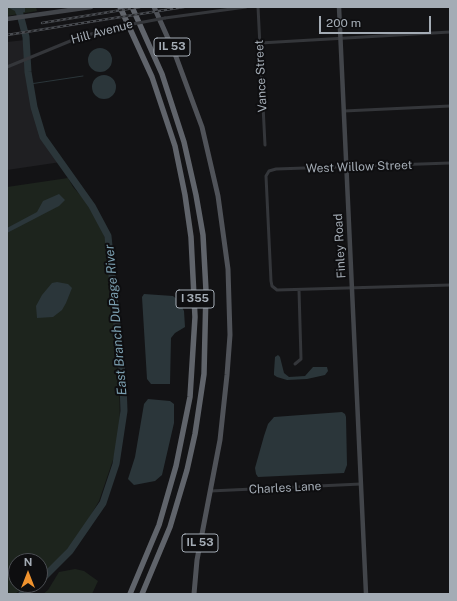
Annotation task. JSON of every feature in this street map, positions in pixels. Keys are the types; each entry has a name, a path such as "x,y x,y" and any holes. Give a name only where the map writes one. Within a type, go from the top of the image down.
{"highway":[{"name":"I 355","path":"120,7 152,77 174,146 185,195 191,237 195,310 193,373 184,432 159,525 130,594"},
{"name":"I 355","path":"132,7 162,74 186,148 203,235 206,291 204,374 195,434 187,470 172,521 142,594"}],"main road":[{"path":"7,19 91,7"},
{"name":"IL 53","path":"154,7 176,54 202,127 212,165 227,255 230,307 227,375 220,440 197,560 194,594"},
{"name":"Finley Road","path":"339,7 366,594"}],"street":[{"name":"Hill Avenue","path":"7,67 80,37 117,27 165,18 246,7"},
{"name":"Vance Street","path":"258,7 265,146"},
{"path":"260,43 450,32"},
{"path":"344,111 450,106"},
{"name":"West Willow Street","path":"298,290 280,291 274,289 271,281 266,176 269,171 276,169 346,168 450,163"},
{"path":"295,364 301,358 298,290 450,285"},
{"name":"Charles Lane","path":"210,492 361,484"}],"shaded area":[{"path":"7,7 36,7 37,11 7,16"},
{"path":"7,7 25,7 25,12 16,14 15,11"},
{"path":"25,40 28,72 34,107 43,137 61,162 7,170 7,42"},
{"path":"100,48 109,51 112,60 109,69 100,72 91,69 88,60 91,51"},
{"path":"104,75 113,78 116,87 113,96 104,99 95,96 92,87 95,78"},
{"path":"68,178 73,187 90,206 106,240 110,287 109,296 114,309 119,376 120,429 115,454 99,501 77,539 48,570 48,553 8,553 8,593 16,593 14,594 7,594 7,187"},
{"path":"59,194 65,200 59,206 7,233 7,228 37,212 43,201"},
{"path":"57,282 68,284 72,288 66,303 62,310 53,317 37,318 36,306 42,295 52,283"},
{"path":"144,294 173,296 179,301 184,311 185,327 175,333 171,338 170,384 151,384 147,379 142,297"},
{"path":"278,355 280,357 284,373 289,377 305,376 313,367 327,367 328,371 325,375 307,379 287,380 277,377 274,375 274,372 275,357"},
{"path":"148,399 170,401 174,404 174,423 162,475 155,481 134,485 128,479 135,457 144,404"},
{"path":"342,412 346,417 347,465 344,473 258,477 255,468 268,424 274,417"},
{"path":"75,569 84,571 98,581 92,594 43,594 48,593 48,590 59,572"}],"waterway":[{"name":"East Branch DuPage River","path":"18,7 26,37 28,72 34,107 43,137 92,206 108,236 123,384 124,411 116,464 103,503 70,551 48,573"},
{"path":"30,84 83,76"}],"railway":[{"path":"42,23 140,7"},
{"path":"7,35 184,7"}]}
